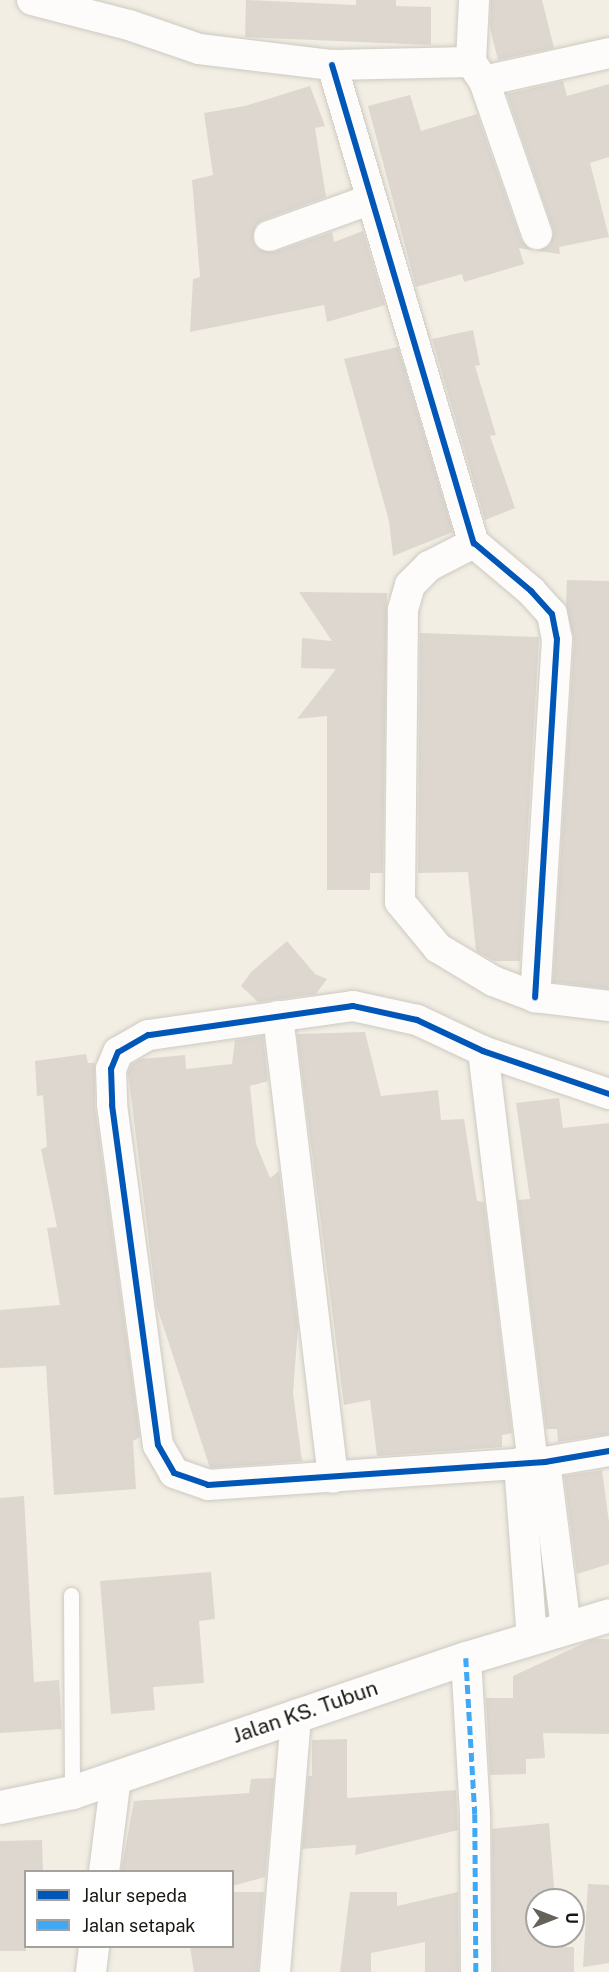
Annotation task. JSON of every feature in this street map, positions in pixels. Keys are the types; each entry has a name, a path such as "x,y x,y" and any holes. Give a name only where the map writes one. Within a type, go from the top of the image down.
{"street":[{"path":"32,0 129,25 199,49 332,65 478,72 609,52"},
{"path":"474,0 478,72 537,234"},
{"path":"332,65 474,543 531,591 552,614 557,639 536,996"},
{"path":"269,236 372,199"},
{"path":"474,543 429,566 410,585 404,610 397,877 400,902 438,948 493,981 536,996 609,1006"},
{"path":"609,1094 483,1051 417,1020 352,1006 148,1035 128,1042 118,1052 111,1069 112,1105 158,1445 165,1461 180,1477 208,1485 333,1478 532,1463 609,1451"},
{"path":"278,1016 333,1478"},
{"path":"483,1051 532,1463 566,1628"},
{"path":"532,1463 532,1638"},
{"name":"Jalan KS. Tubun","path":"0,1807 72,1792 466,1658 609,1615"},
{"path":"466,1658 475,1814 476,1972"},
{"path":"275,1972 296,1715"},
{"path":"104,1870 116,1777"},
{"path":"91,1972 94,1948"}],"lane":[{"path":"71,1595 72,1792"}],"building":[{"path":"246,0 356,5 356,0 396,0 396,6 431,7 431,45 245,37"},
{"path":"491,0 542,0 554,48 498,60 490,28"},
{"path":"563,81 567,96 609,84 609,157 590,163 609,237 559,247 560,254 538,251 550,245 553,229 507,94"},
{"path":"310,86 325,126 315,128 326,197 263,220 256,225 253,241 258,249 274,252 332,232 334,242 363,231 385,305 327,322 324,305 190,332 193,279 200,277 192,180 213,175 204,113 245,106"},
{"path":"410,95 421,131 477,114 521,240 531,250 519,248 524,264 464,282 462,274 416,287 368,106"},
{"path":"473,330 480,365 475,366 496,435 490,436 515,508 485,520 432,339"},
{"path":"398,347 453,532 393,556 389,521 344,359"},
{"path":"567,580 609,581 609,989 553,982 574,640 566,604"},
{"path":"299,592 387,593 383,873 370,873 370,890 327,890 327,716 297,719 336,669 301,668 302,638 332,641"},
{"path":"420,633 539,637 520,961 494,961 476,951 468,872 418,873"},
{"path":"287,941 315,974 327,979 316,994 258,1002 241,986 251,972"},
{"path":"365,1032 381,1096 438,1090 441,1120 464,1119 477,1201 484,1202 512,1433 502,1435 502,1447 377,1456 370,1400 344,1405 297,1034"},
{"path":"263,1036 268,1081 250,1086 256,1144 270,1178 279,1171 298,1327 293,1393 302,1461 210,1468 157,1307 128,1072 132,1064 141,1059 185,1055 186,1069 232,1064 235,1040"},
{"path":"86,1054 88,1063 95,1063 95,1107 140,1437 133,1441 136,1489 54,1495 46,1366 0,1368 0,1310 60,1305 47,1228 57,1227 41,1149 47,1147 43,1095 37,1096 35,1061"},
{"path":"559,1098 563,1128 609,1123 609,1434 558,1442 557,1429 546,1429 518,1200 530,1199 516,1103"},
{"path":"602,1470 609,1523 609,1564 577,1574 564,1476"},
{"path":"24,1496 34,1682 59,1680 62,1729 0,1733 0,1498"},
{"path":"211,1572 215,1619 199,1621 204,1683 153,1687 155,1710 111,1714 100,1581"},
{"path":"593,1639 609,1639 609,1734 543,1733 545,1758 526,1759 526,1774 490,1775 486,1698 513,1698 513,1676"},
{"path":"347,1739 347,1798 456,1790 458,1830 355,1855 356,1845 302,1849 308,1776 312,1776 312,1740"},
{"path":"274,1778 265,1877 234,1885 234,1870 121,1870 134,1801 249,1793 251,1779"},
{"path":"549,1823 554,1888 525,1888 525,1948 574,1948 574,1972 493,1972 492,1829"},
{"path":"42,1840 43,1870 24,1870 24,1948 26,1951 0,1951 0,1841"},
{"path":"588,1884 609,1885 609,1963 583,1967"},
{"path":"234,1892 264,1892 258,1972 194,1972 190,1948 234,1948"},
{"path":"350,1892 397,1892 397,1906 458,1892 459,1972 425,1972 425,1942 371,1953 371,1972 340,1972"}],"marked path":[{"path":"466,1658 475,1814 476,1972"}],"cycle path":[{"path":"332,65 474,543 531,591 552,614 557,639 535,997"},
{"path":"609,1094 483,1051 417,1020 353,1006 148,1035 118,1052 111,1069 112,1105 158,1445 174,1473 208,1485 545,1462 609,1451"}]}
